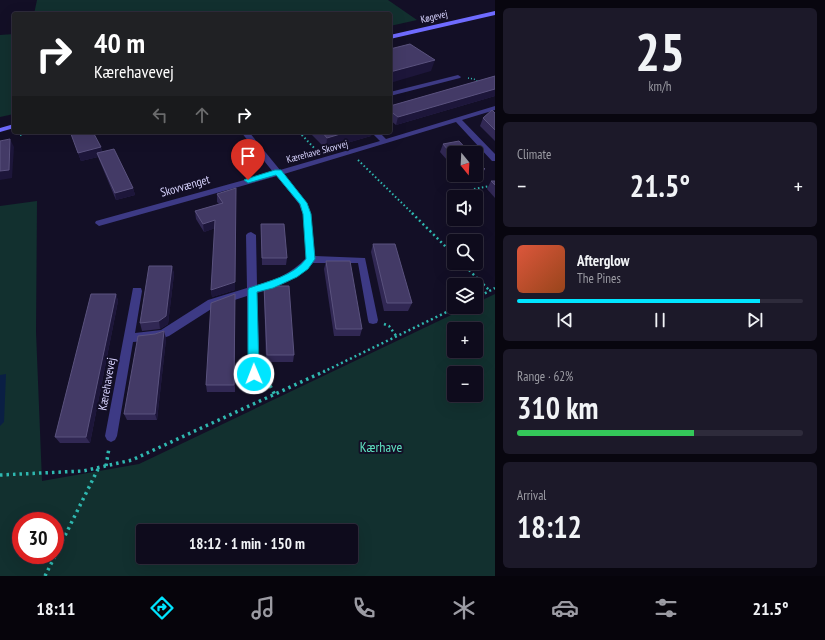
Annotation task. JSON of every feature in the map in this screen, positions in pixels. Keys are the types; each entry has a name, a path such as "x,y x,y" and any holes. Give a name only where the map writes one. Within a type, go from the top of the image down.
{"main road":[{"name":"Køgevej","path":"482,15 495,10"},
{"name":"Køgevej","path":"392,37 495,13"},
{"path":"0,130 12,127"}],"street":[{"path":"392,94 458,77"},
{"name":"Kærehave Skovvej","path":"278,172 325,160 495,108"},
{"path":"458,120 495,159"},
{"path":"128,338 164,334 212,304 252,290 270,286 294,275 311,259 307,214 303,203 247,134"},
{"path":"376,134 385,142"},
{"name":"Skovvænget","path":"100,223 278,172"},
{"path":"251,235 254,374"},
{"path":"311,259 362,260 373,320"},
{"name":"Kærehavevej","path":"111,436 137,291"}],"path":[{"path":"301,134 325,160"},
{"path":"350,152 447,248"},
{"path":"474,189 495,185"},
{"path":"469,270 490,291"},
{"path":"483,294 495,288"},
{"path":"0,475 83,471 132,460 275,395 447,312"},
{"path":"373,320 389,326 397,337"},
{"path":"45,576 100,467"}],"green space":[{"path":"37,0 388,0 417,20 392,26 392,12 34,12"},
{"path":"12,34 12,114 0,117 0,35"},
{"name":"Kærhave","path":"37,201 36,332 42,481 139,464 453,314 483,314 483,300 495,294 495,576 0,576 0,206"}],"water":[{"path":"6,374 4,422 0,426 0,375"}],"building":[{"path":"410,44 435,60 392,71 392,48"},
{"path":"495,76 495,89 398,117 392,112 392,105"},
{"path":"492,110 495,113 495,130 483,118"},
{"path":"71,134 94,134 101,147 78,153"},
{"path":"324,134 340,134 327,138"},
{"path":"10,139 9,170 0,171 0,141"},
{"path":"459,141 464,146 447,146 447,149 443,144"},
{"path":"114,149 133,188 115,193 97,153"},
{"path":"236,188 235,282 211,290 215,220 203,224 195,211 223,203 217,194"},
{"path":"261,224 284,224 287,258 262,258"},
{"path":"373,244 395,244 412,303 387,303"},
{"path":"326,261 350,261 362,329 336,329"},
{"path":"149,266 172,266 166,316 159,321 140,323"},
{"path":"264,286 289,286 294,355 267,355"},
{"path":"91,294 116,294 86,437 55,437"},
{"path":"235,294 234,385 206,385 211,303"},
{"path":"164,331 155,414 124,414 138,336 155,334"}],"route":[{"path":"248,180 278,172 303,203 307,214 311,259 294,275 270,286 252,290 254,374"}]}
